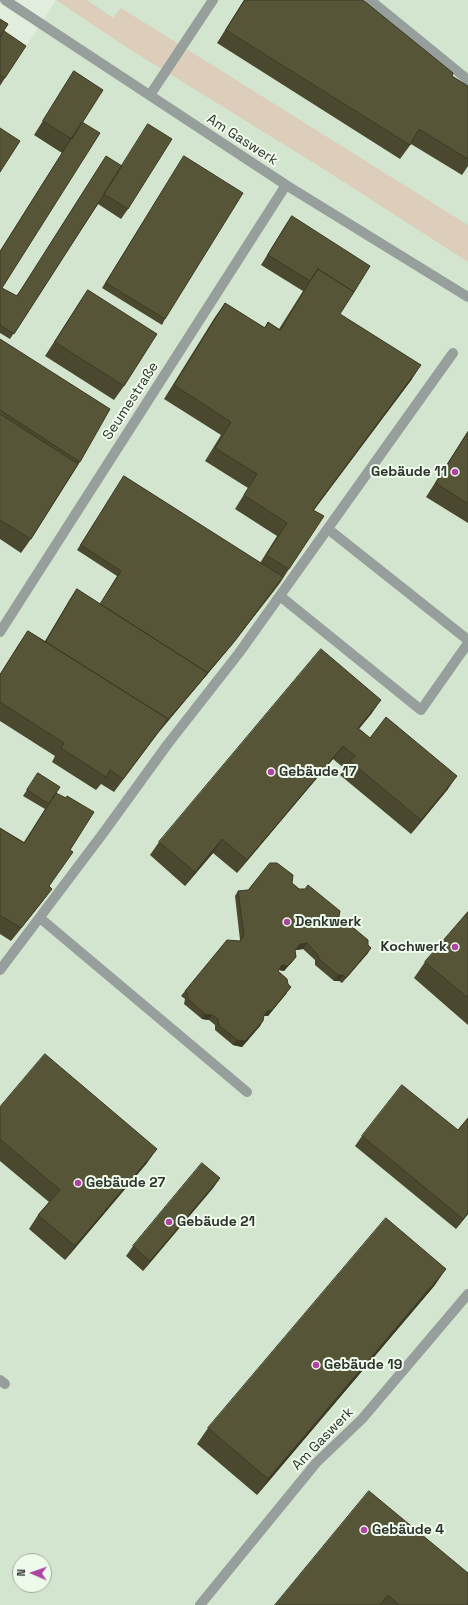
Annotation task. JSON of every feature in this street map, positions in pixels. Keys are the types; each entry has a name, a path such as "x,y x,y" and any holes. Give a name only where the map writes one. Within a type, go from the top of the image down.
{"street":[{"name":"Am Gaswerk","path":"5,0 286,185 468,297"},
{"path":"150,96 213,0"},
{"path":"370,0 468,80"},
{"name":"Seumestraße","path":"0,632 286,185"},
{"path":"0,970 167,745 239,653 453,353"},
{"path":"328,529 468,640"},
{"path":"280,596 421,710 468,644"},
{"path":"40,918 246,1092"},
{"name":"Am Gaswerk","path":"200,1605 316,1463 362,1419 468,1294"}],"shaded area":[{"path":"56,0 468,0 468,1605 0,1605 0,87"},
{"path":"56,0 87,0 113,18 121,8 468,225 468,262 322,168 126,47"}],"building":[{"path":"245,0 363,0 453,73 452,76 468,86 468,159 419,129 410,145 226,30"},
{"path":"0,19 8,24 0,37"},
{"path":"4,31 26,46 5,78 0,75 0,37"},
{"path":"74,71 103,90 72,139 43,121"},
{"path":"82,122 100,133 2,288 17,296 106,156 122,166 14,334 0,325 0,252"},
{"path":"148,124 172,139 128,209 104,194"},
{"path":"0,128 20,141 0,172"},
{"path":"184,156 243,193 165,319 106,283"},
{"path":"292,216 370,266 354,292 318,269 310,281 268,255"},
{"path":"318,269 354,292 340,314 421,365 313,510 324,516 289,569 266,555 287,523 244,495 257,474 215,448 231,422 174,385 225,303 265,328 268,322 280,330"},
{"path":"88,290 157,334 124,386 55,342"},
{"path":"0,339 110,409 80,462 0,410"},
{"path":"0,414 78,464 31,539 0,520"},
{"path":"468,432 468,504 436,483"},
{"path":"124,476 283,577 234,642 208,673 100,604 121,571 81,545"},
{"path":"77,589 208,673 165,723 168,719 46,642"},
{"path":"28,631 168,719 123,779 110,770 106,777 61,748 64,743 0,702 0,675"},
{"name":"Gebäude 17","path":"321,649 381,700 358,728 370,738 386,717 457,776 421,820 350,761 355,756 343,746 247,860 222,839 195,872 159,842"},
{"path":"38,773 60,787 49,804 27,790"},
{"path":"56,793 66,798 67,796 94,812 70,850 73,852 49,886 52,889 21,928 0,915 0,828 24,843"},
{"path":"270,863 277,863 293,875 292,883 299,889 305,889 308,885 340,911 338,922 343,926 350,925 368,940 368,945 371,948 346,978 343,975 338,975 319,959 318,955 307,943 300,944 295,950 296,957 288,966 282,965 278,971 287,979 288,984 291,987 272,1010 267,1011 264,1015 263,1021 245,1041 237,1040 219,1025 218,1019 212,1015 205,1014 188,999 188,994 185,991 227,940 240,941 244,935 238,891 248,890"},
{"path":"468,912 468,998 425,962"},
{"name":"Gebäude 27","path":"45,1054 157,1149 75,1246 38,1215 60,1190 0,1139 0,1107"},
{"path":"402,1085 458,1130 468,1118 468,1213 463,1219 362,1136"},
{"name":"Gebäude 21","path":"202,1163 220,1178 150,1261 133,1246"},
{"name":"Gebäude 19","path":"386,1218 446,1269 268,1479 208,1428"},
{"name":"Gebäude 4","path":"369,1491 468,1573 468,1605 399,1605 388,1595 380,1605 275,1605"}],"place":[{"name":"Gebäude 11","path":"455,472"},
{"name":"Gebäude 17","path":"271,772"},
{"name":"Denkwerk","path":"287,922"},
{"name":"Kochwerk","path":"455,947"},
{"name":"Gebäude 27","path":"78,1183"},
{"name":"Gebäude 21","path":"169,1222"},
{"name":"Gebäude 19","path":"316,1365"},
{"name":"Gebäude 4","path":"364,1530"}]}
